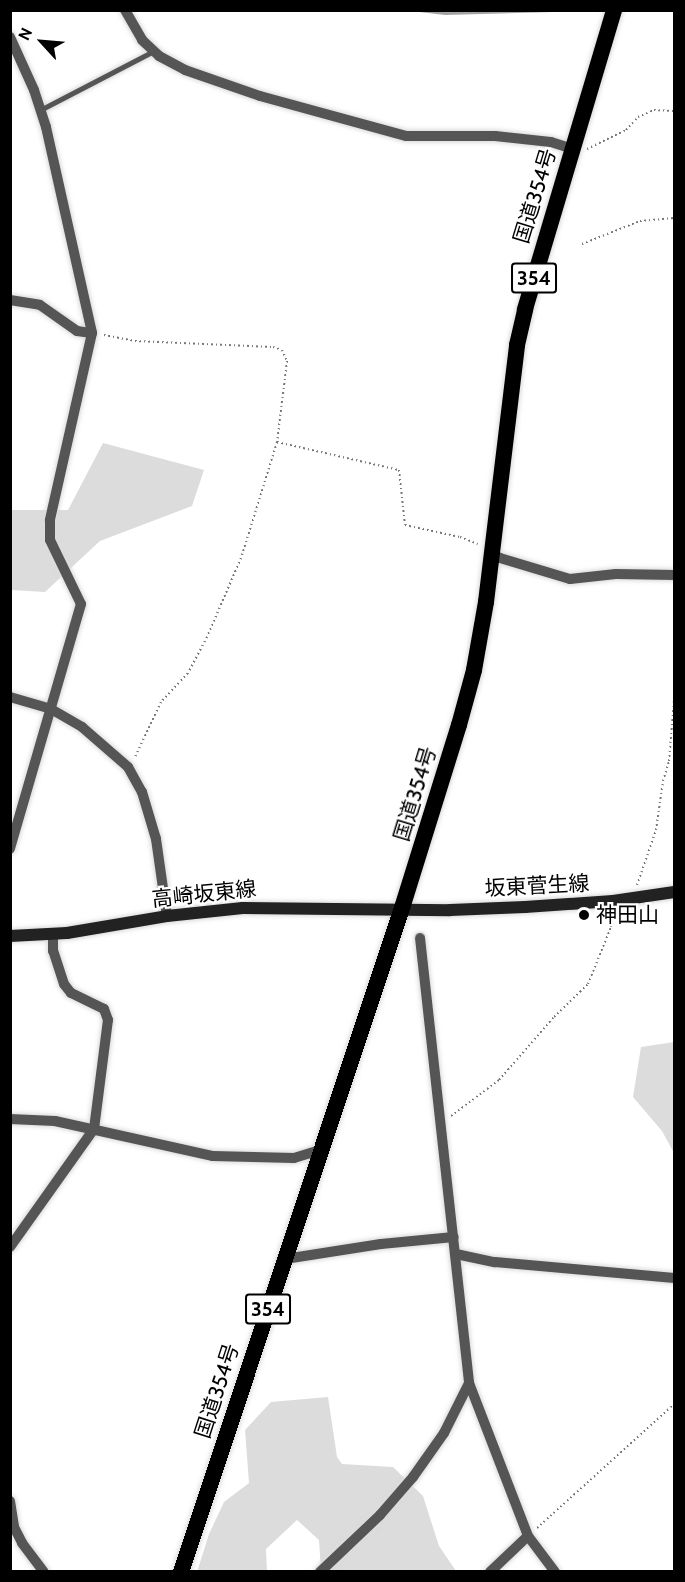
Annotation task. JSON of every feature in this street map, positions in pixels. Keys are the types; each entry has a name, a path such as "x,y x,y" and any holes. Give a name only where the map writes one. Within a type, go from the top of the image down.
{"highway":[{"name":"国道354号","path":"181,1572 402,908 445,773 474,670 486,602 517,345 528,298 614,10"}],"main road":[{"name":"坂東菅生線","path":"402,908 509,908 614,901 675,892"},
{"name":"高崎坂東線","path":"10,936 53,933 167,916 243,908 402,908"}],"street":[{"path":"125,10 142,40 154,51 185,70 260,96 379,131 406,136 495,136 551,142 573,149"},
{"path":"10,37 40,110 92,333 50,520 50,540 81,603 10,849"},
{"path":"10,300 40,305 77,331 92,333"},
{"path":"491,553 500,558 570,579 616,574 675,575"},
{"path":"10,697 51,709 82,727 128,767 142,792 156,839 167,916"},
{"path":"10,1247 94,1129 108,1020 104,1009 71,993 64,984 53,951 53,933"},
{"path":"420,938 469,1383 528,1536 555,1572"},
{"path":"10,1119 55,1120 213,1156 294,1158 321,1150"},
{"path":"285,1259 381,1244 454,1237"},
{"path":"456,1254 495,1262 675,1278"},
{"path":"320,1572 380,1515 413,1476 444,1433 469,1383"},
{"path":"10,1501 14,1527 22,1543 44,1572"},
{"path":"490,1572 528,1536"}],"lane":[{"path":"40,110 154,51"}],"path":[{"path":"573,149 588,148 626,130 638,117 654,110 675,111"},
{"path":"582,244 640,221 675,218"},
{"path":"92,333 135,341 273,347 282,350 287,361 277,442 241,558 207,637 188,673 161,702 128,767"},
{"path":"277,442 399,471 405,525 460,537 491,553"},
{"path":"632,899 656,830 663,780 669,761 675,700"},
{"path":"440,1123 499,1080 554,1017 588,984 611,927 614,901"},
{"path":"528,1536 675,1404"}],"shaded area":[{"path":"411,11 591,11 445,15"},
{"path":"103,443 204,470 192,506 100,541 45,592 11,590 10,510 68,510"},
{"path":"674,1042 674,1153 662,1131 633,1097 641,1047"},
{"path":"328,1397 337,1457 342,1464 393,1467 423,1496 439,1546 456,1571 321,1571 319,1540 297,1520 266,1549 267,1571 197,1572 209,1534 224,1502 249,1483 245,1430 271,1402"}],"place":[{"name":"神田山","path":"584,915"}]}
